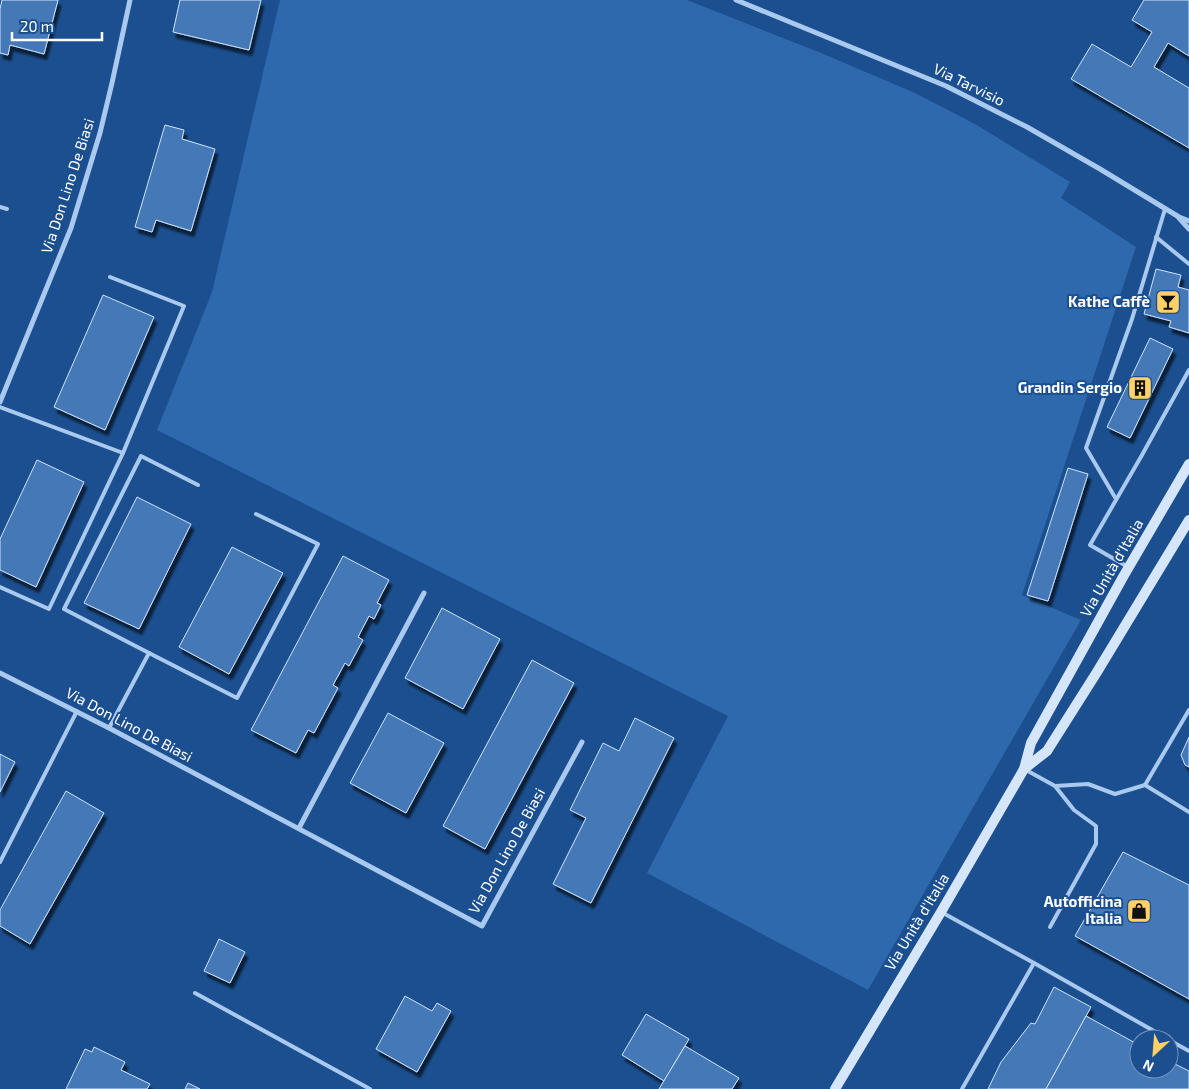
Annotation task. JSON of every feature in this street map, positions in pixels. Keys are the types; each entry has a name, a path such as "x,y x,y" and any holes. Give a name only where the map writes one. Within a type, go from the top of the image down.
{"main road":[{"name":"Via Unità d'Italia","path":"835,1089 1024,769 1031,743 1128,568 1189,464"},
{"name":"Via Unità d'Italia","path":"1024,769 1047,751 1189,520"}],"street":[{"name":"Via Don Lino De Biasi","path":"0,402 71,228 100,133 130,0"},
{"name":"Via Tarvisio","path":"736,0 946,86 1027,128 1100,169 1164,209 1189,221"},
{"name":"Via Tarvisio","path":"1179,217 1189,229"},
{"path":"299,828 424,593"},
{"name":"Via Don Lino De Biasi","path":"0,673 77,711 482,926 582,742"}],"lane":[{"path":"0,206 7,209"},
{"path":"1116,500 1086,448 1132,319 1164,209"},
{"path":"1156,237 1189,264"},
{"path":"0,587 49,609 123,453 184,306 110,278"},
{"path":"1128,568 1090,545 1189,370"},
{"path":"0,407 123,453"},
{"path":"198,485 141,456 64,609 237,698 318,544 256,514"},
{"path":"109,728 149,653"},
{"path":"1055,786 1088,784 1115,794 1145,785 1189,710"},
{"path":"0,862 77,711"},
{"path":"1024,769 1055,786 1074,810 1096,826 1096,844 1050,927"},
{"path":"1145,785 1189,812"},
{"path":"941,912 1150,1029"},
{"path":"962,1089 1034,963"},
{"path":"195,993 370,1089"}],"shaded area":[{"path":"280,0 687,0 821,53 915,93 975,124 1070,182 1061,198 1136,247 1022,595 1081,620 868,990 647,873 728,716 157,430 212,292"}],"building":[{"path":"2,0 58,0 44,54 10,45 8,55 0,53 0,9"},
{"path":"180,0 261,0 249,50 173,32"},
{"path":"1144,0 1189,0 1189,56 1168,43 1154,67 1189,88 1189,148 1071,79 1092,44 1131,67 1152,32 1132,20"},
{"path":"165,125 184,130 182,139 215,149 191,231 156,220 152,232 135,227"},
{"name":"Kathe Caffè","path":"1156,269 1181,275 1178,287 1189,290 1189,333 1169,327 1171,321 1144,314"},
{"path":"103,295 154,317 105,430 54,407"},
{"name":"Grandin Sergio","path":"1150,338 1173,349 1130,438 1107,427"},
{"path":"37,460 84,482 36,587 0,570 0,539"},
{"path":"1068,468 1088,474 1048,601 1027,595"},
{"path":"137,497 191,524 139,629 84,603"},
{"path":"232,547 283,573 229,674 179,647"},
{"path":"343,556 389,580 377,603 381,605 374,619 369,616 358,637 363,640 349,666 345,663 333,685 338,688 314,733 308,730 296,753 251,730"},
{"path":"442,608 500,639 463,709 405,678"},
{"path":"532,660 574,683 485,849 443,826"},
{"path":"388,713 444,743 406,813 350,783"},
{"path":"635,718 674,738 591,903 553,884 586,818 570,810 603,743 619,751"},
{"path":"1189,737 1189,767 1185,765 1181,755"},
{"path":"0,754 15,762 0,792"},
{"path":"66,791 104,813 30,944 0,926 0,910"},
{"name":"Autofficina Italia","path":"1123,852 1189,885 1189,999 1075,936"},
{"path":"219,939 245,952 230,983 204,971"},
{"path":"1054,987 1091,1007 1046,1089 988,1089 1001,1062 1031,1023 1035,1024"},
{"path":"405,996 432,1011 437,1003 451,1011 417,1072 376,1049"},
{"path":"646,1014 689,1039 664,1081 622,1055"},
{"path":"1086,1016 1129,1040 1129,1079 1179,1079 1179,1066 1189,1071 1189,1089 1046,1089"},
{"path":"685,1046 739,1078 732,1089 659,1089"},
{"path":"94,1047 125,1062 121,1070 150,1084 147,1089 66,1089 85,1049 92,1052"},
{"path":"188,1083 200,1089 185,1089"}],"place":[{"name":"Kathe Caffè","path":"1168,302"},
{"name":"Grandin Sergio","path":"1140,388"},
{"name":"Autofficina Italia","path":"1139,911"}]}
